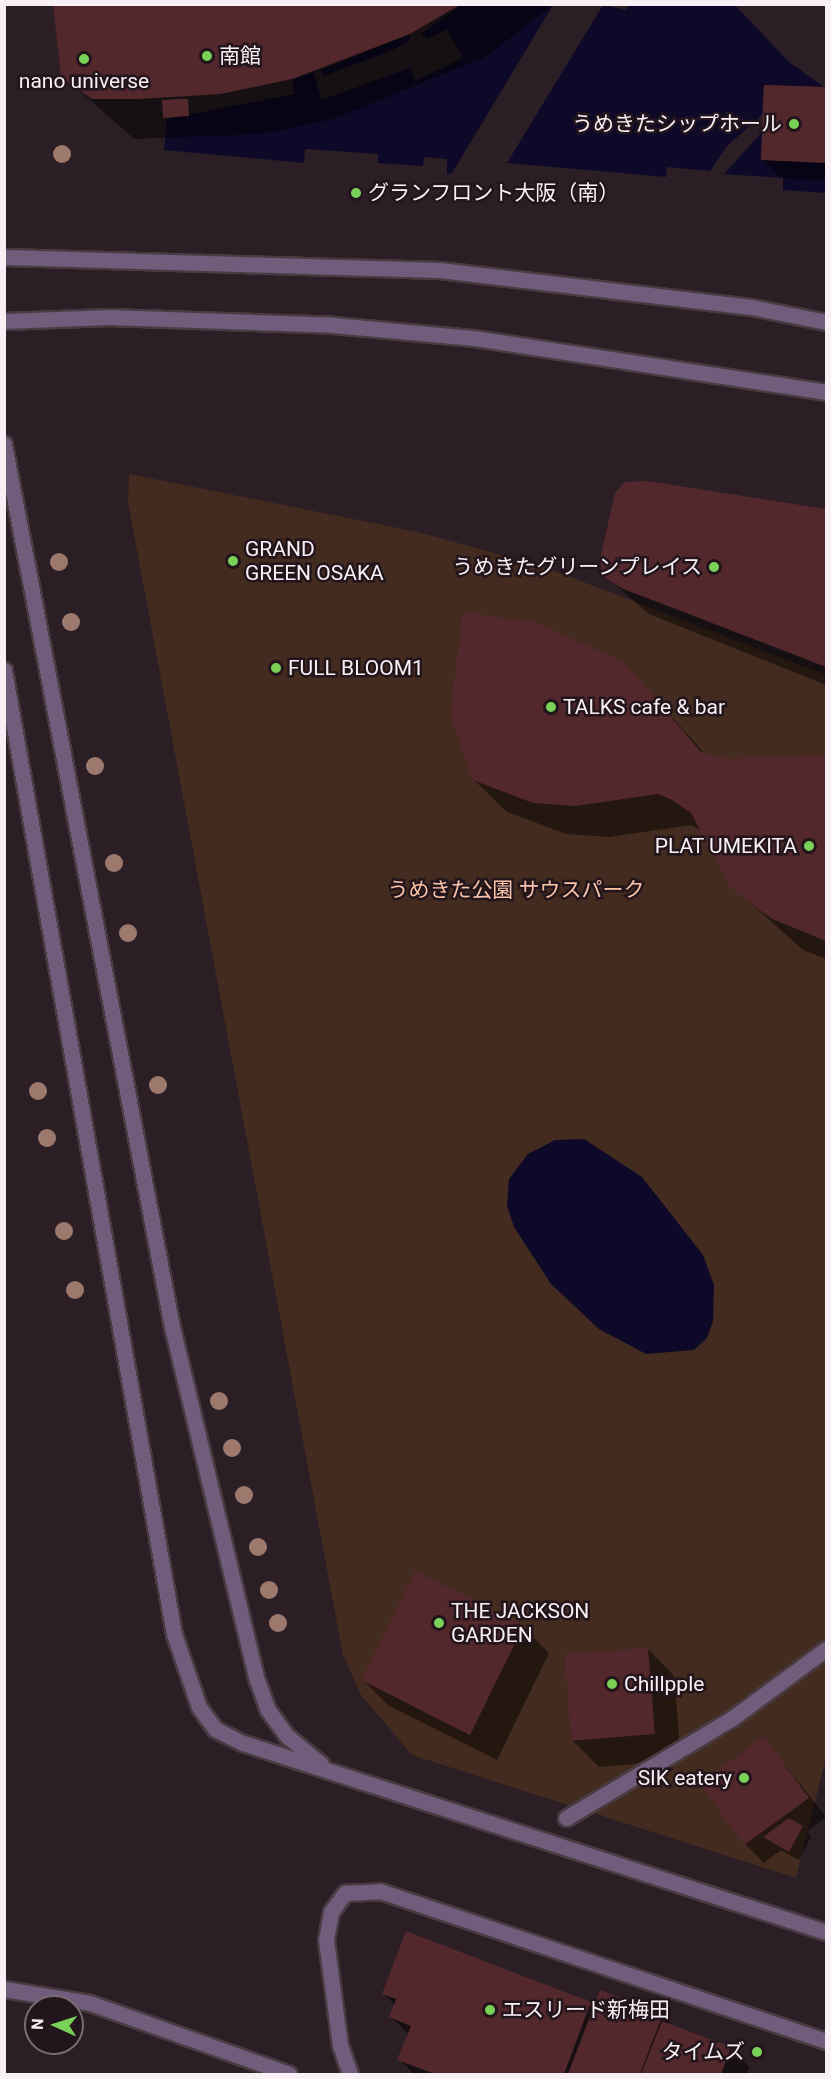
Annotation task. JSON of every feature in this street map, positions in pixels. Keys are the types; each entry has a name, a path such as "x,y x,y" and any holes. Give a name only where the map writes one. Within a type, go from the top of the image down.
{"street":[{"path":"4,257 440,270 751,307 826,322"},
{"path":"4,321 109,317 333,325 474,338 826,392"},
{"path":"4,444 172,1327 252,1661 268,1710 287,1736 328,1770"},
{"path":"4,670 174,1634 199,1707 215,1729 328,1770 826,1932"},
{"path":"566,1818 731,1719 826,1649"},
{"path":"350,2074 340,2045 326,1940 331,1912 345,1893 356,1892 380,1891 826,2041"},
{"path":"4,1989 90,2003 290,2074"}],"green space":[{"name":"うめきた公園 サウスパーク","path":"129,474 418,532 544,567 826,675 826,1757 796,1878 412,1755 361,1695 343,1655 128,502"}],"shaded area":[{"path":"629,4 735,5 789,62 824,87 764,85 762,115 727,146 710,171 667,167 666,177 507,163 603,5 626,10"},
{"path":"461,5 553,5 452,173 447,174 447,159 424,157 423,166 378,163 378,154 305,149 304,163 164,150 167,119 295,94 292,80 314,72 321,100 410,68 415,81 463,58 447,29 428,39 420,35"},
{"path":"410,34 410,41 393,50 324,76 321,70"},
{"path":"762,132 761,160 826,163 826,193 783,190 783,178 724,174"},
{"path":"584,1139 642,1177 703,1255 714,1285 713,1321 707,1338 694,1350 646,1354 599,1329 551,1284 514,1227 507,1205 509,1179 528,1154 555,1140"}],"building":[{"name":"南館","path":"53,4 461,4 410,34 292,79 221,94 139,99 92,99 61,77"},
{"name":"うめきたシップホール","path":"764,85 826,87 826,163 761,160"},
{"path":"188,99 189,116 163,118 162,100"},
{"name":"うめきたグリーンプレイス","path":"647,481 826,509 826,667 621,588 603,576 600,559 615,493 625,482"},
{"path":"463,612 538,623 625,663 701,752 726,759 826,755 826,941 770,918 731,888 691,813 672,800 658,794 576,806 533,803 473,780 450,716"},
{"path":"415,1571 524,1625 470,1735 361,1680"},
{"path":"648,1648 655,1734 571,1741 565,1654"},
{"path":"764,1736 809,1798 744,1845 700,1784"},
{"path":"789,1818 803,1826 789,1852 763,1837"},
{"name":"エスリード新梅田","path":"406,1931 591,2002 564,2074 435,2074 397,2060 411,2026 389,2017 396,1999 382,1994"},
{"path":"600,1990 663,2014 640,2074 568,2074"},
{"path":"662,2021 731,2047 721,2074 641,2074"}],"place":[{"name":"南館","path":"207,56"},
{"name":"nano universe","path":"84,59"},
{"name":"うめきたシップホール","path":"794,124"},
{"name":"グランフロント大阪（南）","path":"356,193"},
{"name":"GRAND GREEN OSAKA","path":"233,561"},
{"name":"うめきたグリーンプレイス","path":"714,567"},
{"name":"FULL BLOOM1","path":"276,668"},
{"name":"TALKS cafe & bar","path":"551,707"},
{"name":"PLAT UMEKITA","path":"809,846"},
{"name":"THE JACKSON GARDEN","path":"439,1623"},
{"name":"Chillpple","path":"612,1684"},
{"name":"SIK eatery","path":"744,1778"},
{"name":"エスリード新梅田","path":"490,2010"},
{"name":"タイムズ","path":"757,2052"}]}
